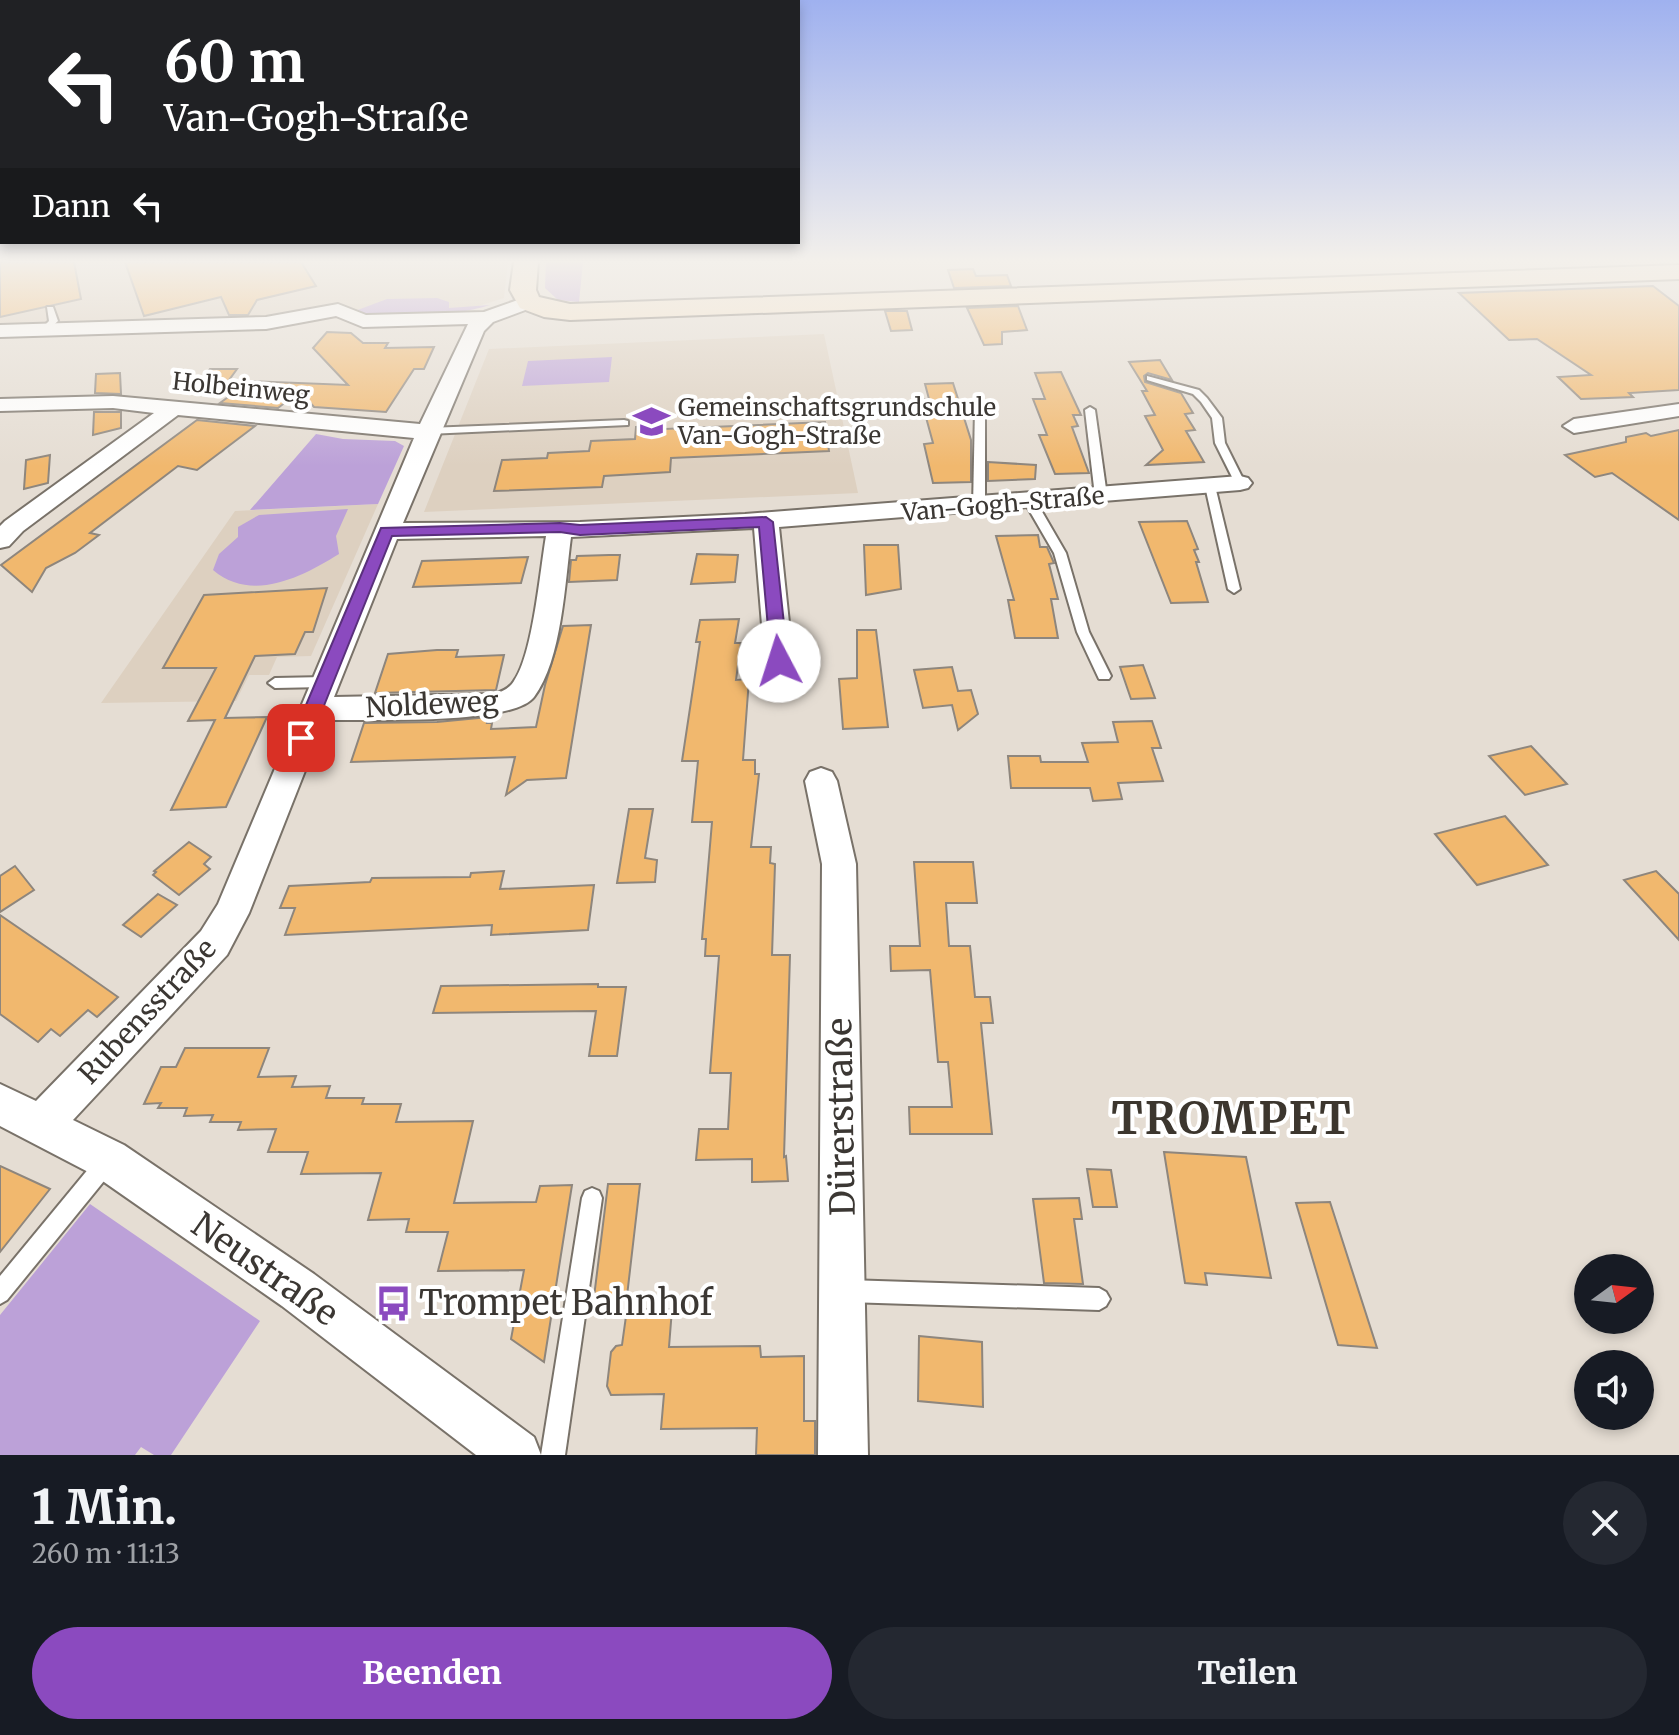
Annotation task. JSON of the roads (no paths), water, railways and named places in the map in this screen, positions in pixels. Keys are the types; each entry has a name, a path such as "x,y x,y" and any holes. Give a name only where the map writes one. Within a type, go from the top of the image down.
{"street":[{"path":"0,331 48,330"},
{"name":"Rubensstraße","path":"42,1123 214,943 232,913 428,431 474,330"},
{"name":"Holbeinweg","path":"0,405 113,402 396,431 428,431"},
{"path":"0,540 26,517 175,407"},
{"path":"1574,426 1679,410"},
{"name":"Van-Gogh-Straße","path":"387,531 580,530 766,522 1031,503 1240,483"},
{"path":"766,522 779,661"},
{"name":"Noldeweg","path":"313,709 493,705 513,700 526,687 537,656 560,528"},
{"name":"Dürerstraße","path":"821,781 839,864 843,1455"},
{"name":"Neustraße","path":"0,1104 109,1160 298,1290 516,1455"}],"lane":[{"path":"1150,378 1196,392 1204,400 1217,418 1220,443 1240,483"},
{"path":"979,507 980,409"},
{"path":"1090,410 1101,496"},
{"path":"428,431 624,423"},
{"path":"1210,486 1234,589"},
{"path":"1031,503 1060,553 1083,632 1104,676"},
{"path":"275,683 325,682"},
{"path":"0,1293 109,1160"},
{"path":"553,1455 592,1198"},
{"path":"843,1291 1099,1299"}],"place":[{"name":"Gemeinschaftsgrundschule Van-Gogh-Straße","path":"652,421"},
{"name":"Trompet Bahnhof","path":"393,1303"}],"district":[{"name":"TROMPET","path":"1232,1118"}]}
